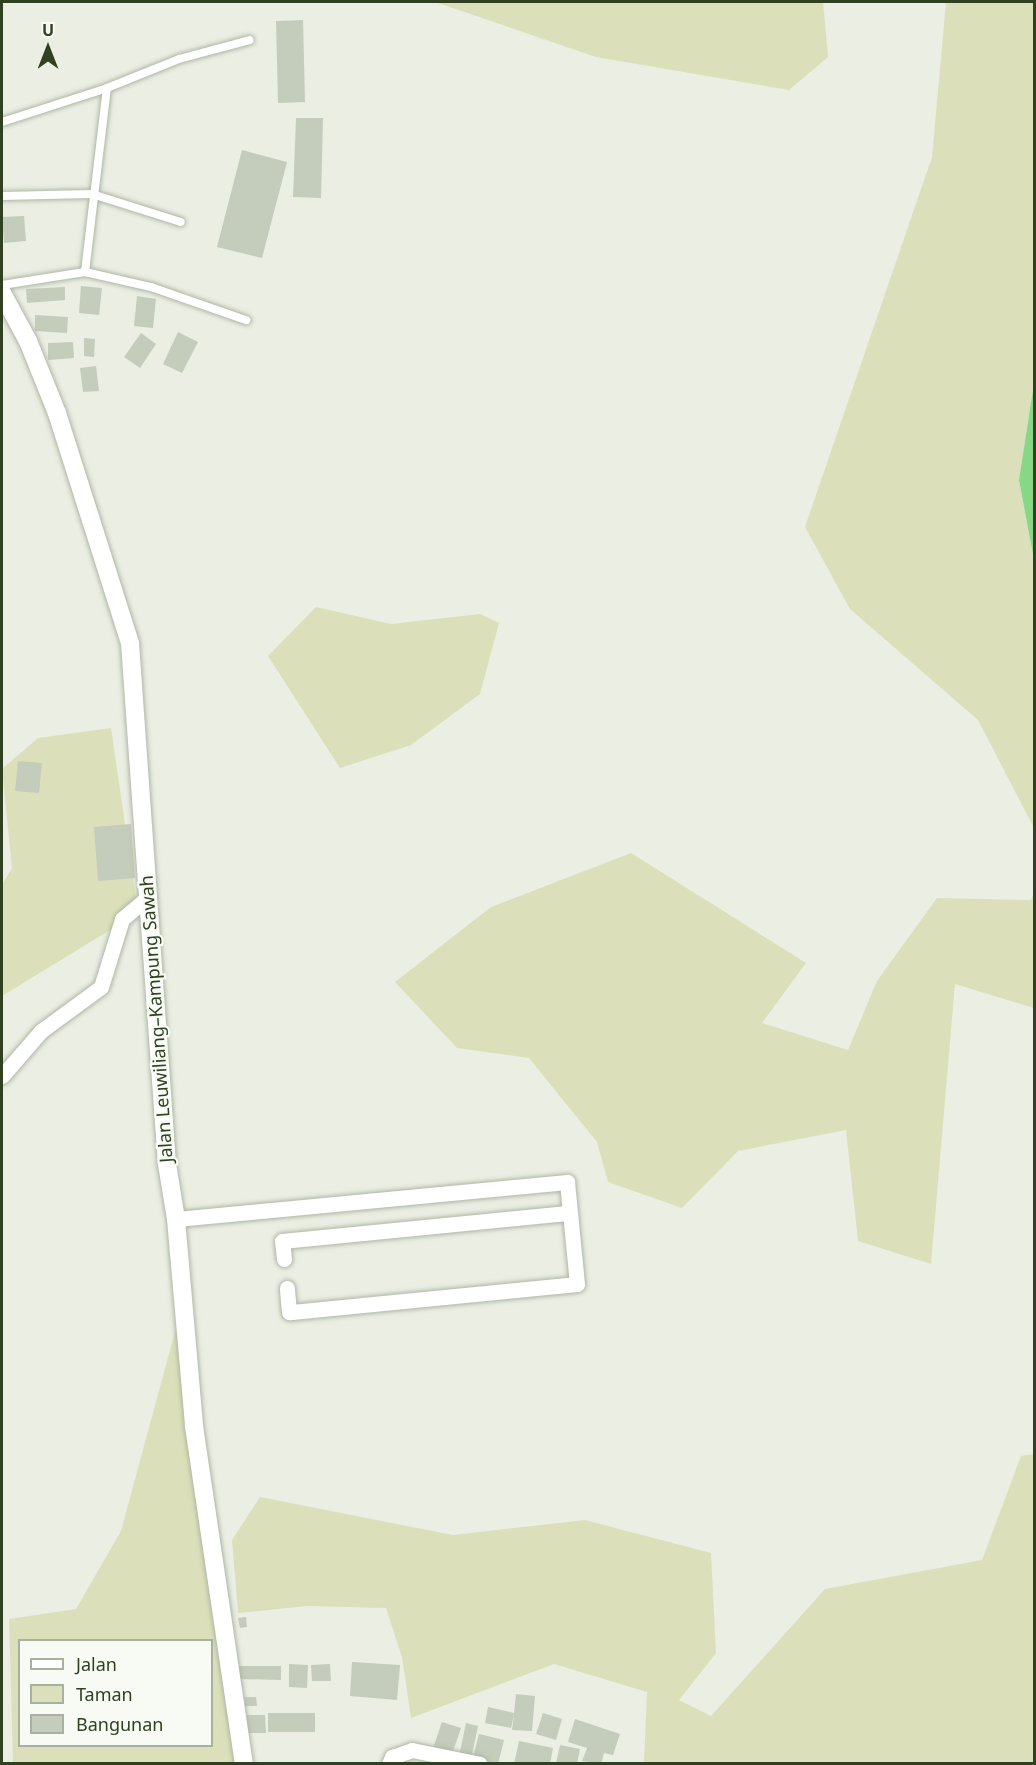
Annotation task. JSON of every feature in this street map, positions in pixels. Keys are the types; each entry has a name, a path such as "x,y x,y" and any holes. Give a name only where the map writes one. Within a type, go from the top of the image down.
{"main road":[{"name":"Jalan Leuwiliang–Kampung Sawah","path":"2,293 28,342 57,412 130,643 167,1164 176,1219 194,1426 244,1764"}],"street":[{"path":"2,1076 41,1031 101,987 122,919 147,897"},
{"path":"176,1219 567,1182 577,1284 289,1312 287,1288"},
{"path":"284,1259 282,1241 570,1213"},
{"path":"389,1764 392,1757 412,1750 480,1764"}],"lane":[{"path":"2,122 106,88 178,59 250,40"},
{"path":"85,272 92,194 106,88"},
{"path":"2,196 92,194 181,222"},
{"path":"2,285 85,272 151,287 246,320"}],"green space":[{"path":"435,2 823,2 828,57 789,90 596,57"},
{"path":"946,2 1034,2 1034,383 1019,480 1034,560 1034,828 978,720 850,609 805,527 932,157"},
{"path":"316,607 391,624 480,614 499,623 480,694 411,745 340,768 268,656"},
{"path":"111,728 138,913 2,996 2,885 12,868 2,769 38,738"},
{"path":"631,853 806,963 762,1023 848,1050 877,981 937,898 1031,900 1034,893 1034,1008 955,984 931,1264 858,1241 846,1130 738,1151 682,1208 608,1182 597,1142 529,1058 457,1048 395,982 491,907"},
{"path":"183,1302 238,1763 13,1763 9,1619 76,1609 121,1531"},
{"path":"1034,1454 1034,1763 644,1763 647,1692 554,1664 411,1718 402,1657 386,1608 307,1606 238,1613 232,1540 260,1497 453,1535 585,1520 711,1553 716,1653 679,1700 711,1716 825,1589 982,1560 1021,1456"}],"shaded area":[{"path":"1034,383 1034,560 1019,480"}],"building":[{"path":"303,20 305,102 278,103 276,21"},
{"path":"296,118 323,118 321,198 293,197"},
{"path":"242,150 287,162 262,258 217,247"},
{"path":"24,216 26,241 4,243 2,217"},
{"path":"81,286 102,288 99,315 79,313"},
{"path":"65,287 65,300 27,303 26,289"},
{"path":"137,296 156,299 153,328 134,326"},
{"path":"35,315 68,317 67,333 35,331"},
{"path":"178,332 198,342 182,373 163,364"},
{"path":"141,333 156,344 140,368 124,357"},
{"path":"84,338 95,339 94,357 84,356"},
{"path":"73,342 74,358 48,360 48,343"},
{"path":"96,366 99,391 83,392 80,368"},
{"path":"18,761 42,763 39,793 15,791"},
{"path":"131,824 135,878 98,881 94,827"},
{"path":"246,1617 247,1627 240,1628 238,1618"},
{"path":"352,1662 400,1665 397,1700 350,1696"},
{"path":"289,1664 308,1665 307,1688 289,1687"},
{"path":"330,1664 331,1681 312,1681 311,1665"},
{"path":"238,1666 281,1666 281,1680 238,1679"},
{"path":"516,1694 535,1696 532,1731 512,1730 514,1715 511,1728 485,1723 488,1707 514,1713"},
{"path":"245,1697 256,1697 257,1706 245,1706"},
{"path":"268,1713 315,1713 315,1732 268,1732"},
{"path":"543,1713 562,1719 556,1740 536,1734"},
{"path":"247,1715 265,1715 266,1733 248,1733"},
{"path":"575,1719 620,1734 613,1755 604,1753 601,1764 582,1761 587,1748 568,1742"},
{"path":"442,1722 461,1728 451,1757 432,1751"},
{"path":"466,1723 478,1726 471,1760 459,1757"},
{"path":"479,1734 504,1740 498,1764 473,1757"},
{"path":"519,1741 553,1748 550,1764 514,1764"},
{"path":"560,1745 580,1749 577,1764 556,1764"}]}
